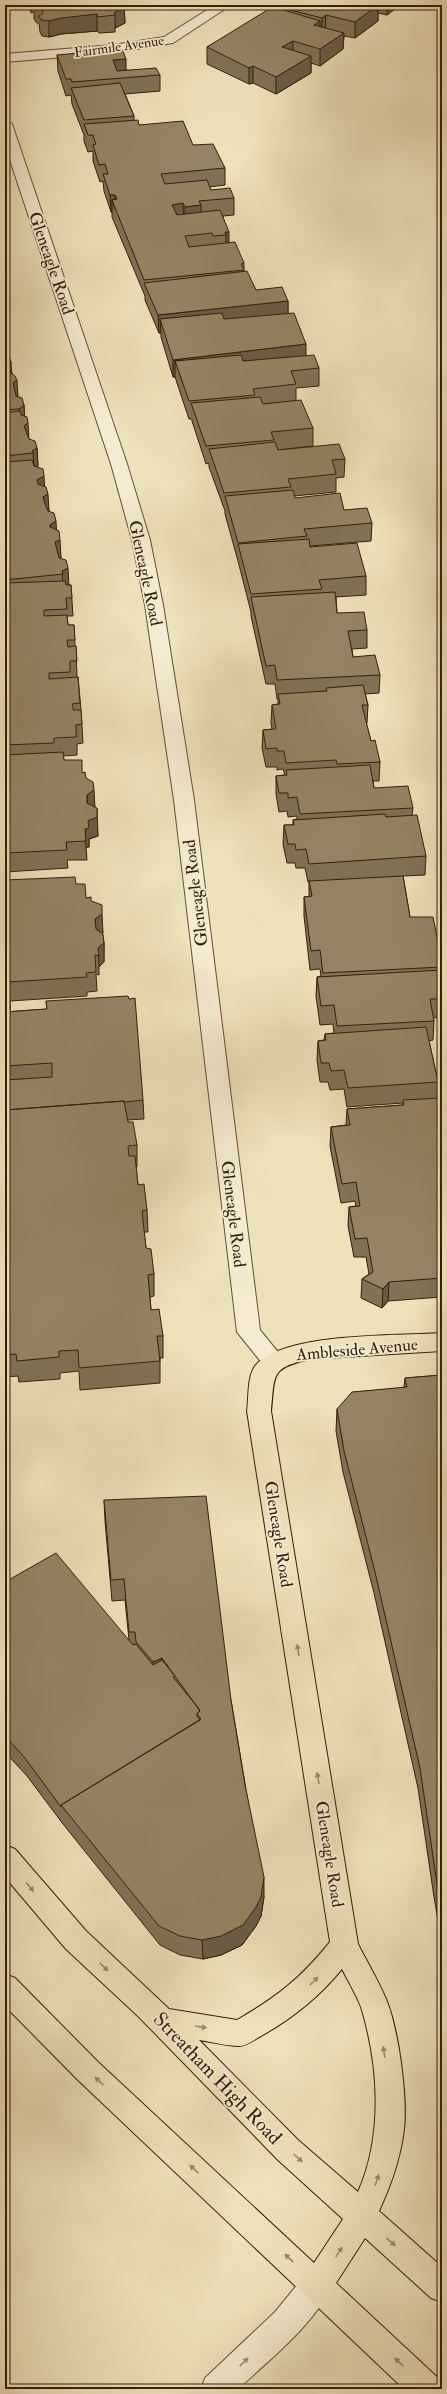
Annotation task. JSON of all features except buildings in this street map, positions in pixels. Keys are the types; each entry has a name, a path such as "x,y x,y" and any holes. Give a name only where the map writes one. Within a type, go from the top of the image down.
{"highway":[{"name":"Ambleside Avenue","path":"274,1362 288,1355 310,1350 442,1342"},
{"name":"Gleneagle Road","path":"274,1362 263,1373 260,1411 344,1945 374,2005 383,2043 389,2085 389,2135 378,2180 362,2216 317,2285"},
{"name":"Streatham High Road","path":"5,1857 76,1940 162,2021 288,2150 442,2286"},
{"path":"162,2021 240,2033 270,2016 298,1996 317,1979 344,1945"},
{"path":"5,1987 88,2071 427,2389"}],"street":[{"name":"Fairmile Avenue","path":"5,58 114,49 168,40 180,35 224,5"},
{"name":"Gleneagle Road","path":"5,124 119,464 141,540 154,605 184,800 249,1332 274,1362"},
{"path":"216,2389 286,2323 317,2285"}]}
